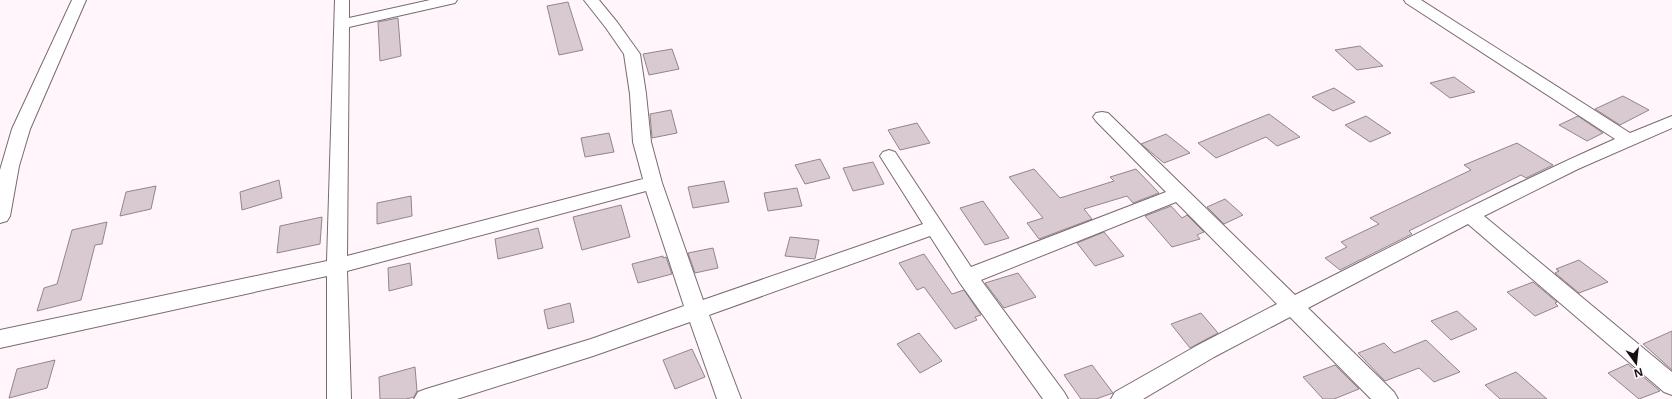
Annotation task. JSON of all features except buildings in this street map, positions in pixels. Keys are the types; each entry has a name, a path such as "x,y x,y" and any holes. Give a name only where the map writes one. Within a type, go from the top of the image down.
{"street":[{"path":"0,216 10,166 21,129 79,0"},
{"path":"339,399 337,266 342,0"},
{"path":"342,24 450,0"},
{"path":"591,0 612,25 632,54 638,94 642,142 653,183 697,312 729,399"},
{"path":"1411,0 1628,140"},
{"path":"1102,117 1386,399"},
{"path":"1123,399 1206,352 1470,215 1572,165 1672,121"},
{"path":"889,156 967,277 1056,399"},
{"path":"0,340 337,266 653,183"},
{"path":"967,277 1179,194"},
{"path":"1470,215 1672,385"},
{"path":"426,399 593,347 697,312 935,227"}]}
